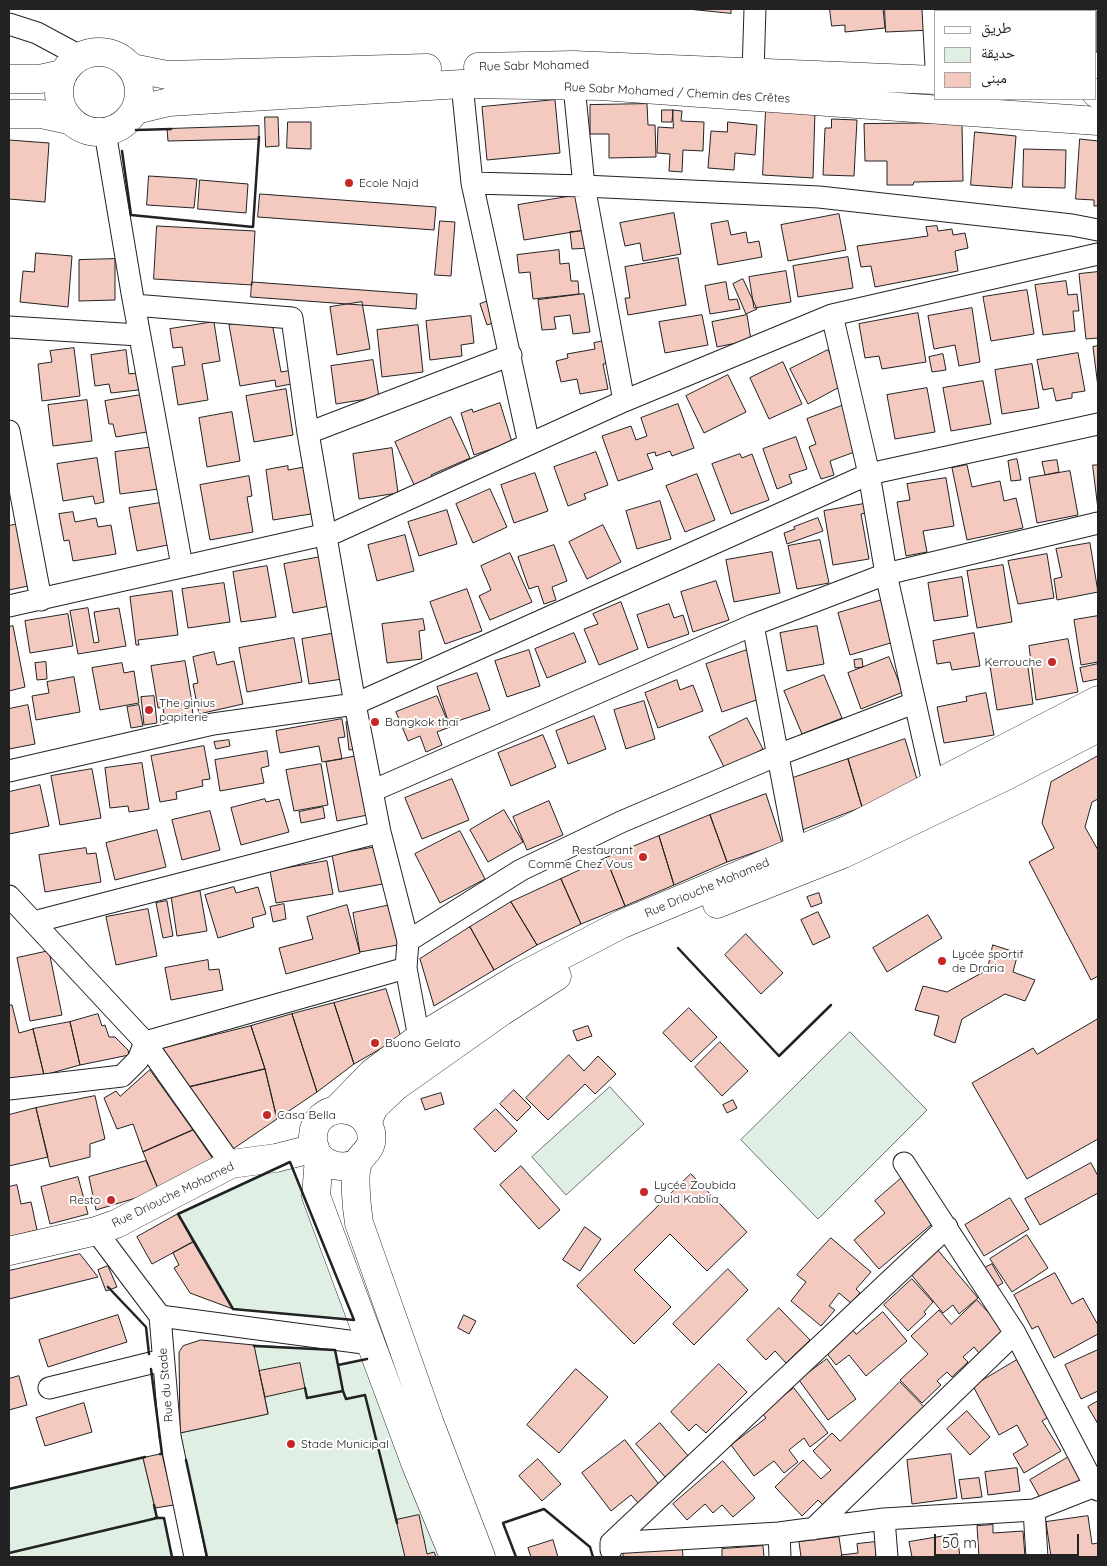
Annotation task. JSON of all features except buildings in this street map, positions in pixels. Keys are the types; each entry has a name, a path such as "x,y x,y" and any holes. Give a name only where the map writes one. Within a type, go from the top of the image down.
{"main road":[{"path":"9,78 40,79 96,51 110,53 122,58 132,68 140,89 136,110 128,121 118,128 105,132 92,132 69,120 41,114 9,114"},
{"name":"Rue Sabr Mohamed","path":"132,68 167,75 572,64 934,80"},
{"path":"69,120 59,98 59,86 70,65"},
{"name":"Rue Sabr Mohamed / Chemin des Crêtes","path":"136,110 170,102 462,84 601,86 1098,122"},
{"name":"Rue Driouche Mohamed","path":"337,1109 372,1073 419,1038 520,977 622,924 849,829 934,787 1098,700"},
{"name":"Rue Driouche Mohamed","path":"367,1123 374,1106 396,1087 493,1017 561,973 615,946 843,854 1006,776 1098,728"},
{"path":"316,1144 326,1163 339,1168 350,1167 358,1163 370,1146 371,1133 367,1123 358,1114 350,1110 337,1109 326,1114 316,1144 316,1196 454,1557"},
{"name":"Rue Driouche Mohamed","path":"9,1252 96,1232 240,1163 316,1144"},
{"path":"358,1163 355,1198 359,1223 430,1424 481,1557"}],"street":[{"path":"753,72 756,9"},
{"path":"933,9 934,28"},
{"path":"9,24 38,33 70,65"},
{"path":"462,84 472,184 529,444"},
{"path":"574,86 584,186 624,401"},
{"path":"105,132 139,335 182,566"},
{"path":"472,184 584,186 819,197 1063,224 1098,230"},
{"path":"9,606 325,535 624,401 832,315 1098,254"},
{"path":"134,305 292,318 308,433 355,704 380,832 408,941 406,968 419,1038"},
{"path":"832,315 870,474 886,574 934,787"},
{"path":"9,327 139,335"},
{"path":"308,433 511,355"},
{"path":"9,771 213,724 355,704 870,474 1098,424"},
{"path":"9,431 41,600"},
{"path":"372,791 753,625 886,574 1098,523"},
{"path":"753,625 796,851"},
{"path":"408,941 521,870 621,822 778,755 914,703"},
{"path":"34,922 380,832"},
{"path":"9,896 145,1042 240,1163"},
{"path":"145,1042 406,968"},
{"path":"9,1089 122,1076 138,1060 145,1042"},
{"path":"611,1550 813,1529 884,1519 1034,1510 1097,1488 1015,1333 904,1162"},
{"path":"611,1550 947,1227"},
{"path":"96,1232 160,1316 189,1322 371,1344"},
{"name":"Rue du Stade","path":"160,1316 170,1436 195,1557"},
{"path":"813,1529 1015,1333"},
{"path":"49,1388 163,1360"},
{"path":"1034,1510 1037,1557"},
{"path":"884,1519 887,1557"},
{"path":"780,1532 780,1557"}],"green space":[{"path":"850,1032 927,1110 818,1219 741,1140"},
{"path":"610,1087 644,1124 566,1195 532,1157"},
{"path":"290,1162 354,1320 233,1309 178,1214"},
{"name":"Stade Municipal","path":"254,1345 335,1350 338,1365 368,1359 444,1557 207,1557 180,1433 268,1414"},
{"path":"143,1458 157,1517 164,1518 172,1557 9,1557 9,1489"}],"wall":[{"path":"136,130 171,129"},
{"path":"122,151 131,215 253,227 259,137"},
{"path":"678,948 779,1056 831,1005"},
{"path":"290,1162 354,1320 233,1309 178,1214 290,1162"},
{"path":"108,1287 146,1327 149,1354"},
{"path":"254,1346 335,1350 338,1365 367,1359"},
{"path":"338,1365 343,1391"},
{"path":"151,1369 162,1454 160,1454"},
{"path":"305,1388 307,1398 343,1391 346,1399 365,1395 397,1523"},
{"path":"9,1489 145,1457"},
{"path":"186,1460 207,1557"},
{"path":"9,1553 157,1518 154,1505"},
{"path":"516,1557 503,1523 544,1509 590,1547 593,1557"},
{"path":"155,1518 164,1518 172,1557"}],"place":[{"name":"Ecole Najd","path":"349,183"},
{"name":"Kerrouche","path":"1052,662"},
{"name":"The ginius papiterie","path":"149,710"},
{"name":"Bangkok thaï","path":"375,722"},
{"name":"Restaurant Comme Chez Vous","path":"643,857"},
{"name":"Lycée sportif de Draria","path":"942,961"},
{"name":"Buono Gelato","path":"375,1043"},
{"name":"Casa Bella","path":"267,1115"},
{"name":"Lycée Zoubida Ould Kablia","path":"644,1192"},
{"name":"Resto","path":"111,1200"},
{"name":"Stade Municipal","path":"291,1444"}]}
